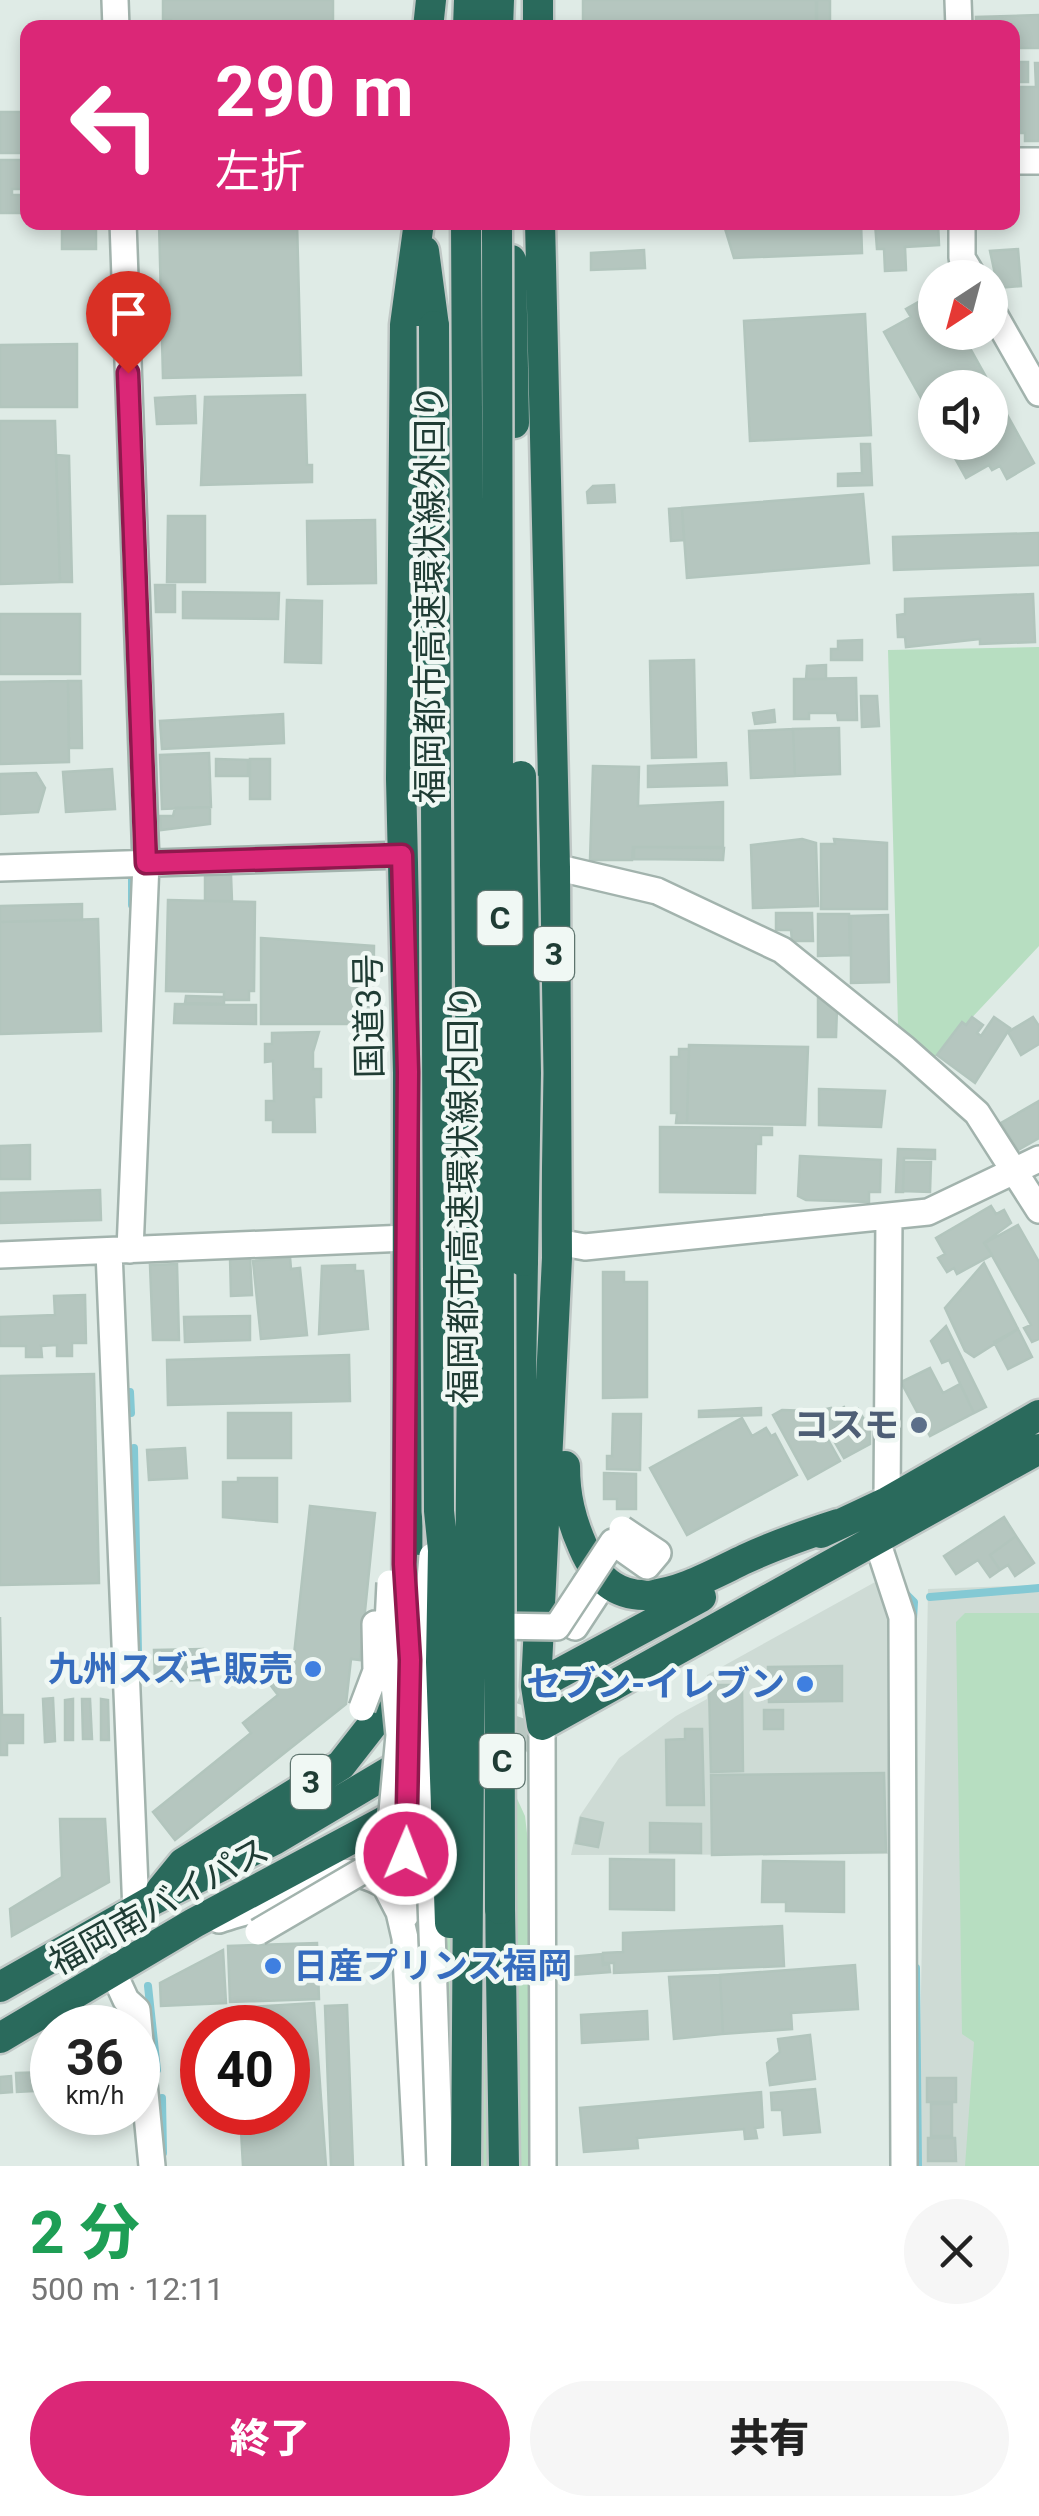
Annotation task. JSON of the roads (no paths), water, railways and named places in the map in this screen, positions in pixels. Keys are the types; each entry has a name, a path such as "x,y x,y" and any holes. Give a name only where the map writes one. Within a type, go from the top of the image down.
{"highway":[{"name":"国道3号","path":"407,1809 409,1760 398,1621 404,1564 407,1238 402,855 406,325 418,230"},
{"path":"420,230 434,326 440,1073 438,1512 444,1550 448,1899 468,2070"},
{"name":"福岡都市高速環状線外回り","path":"466,230 472,1349 466,2166"},
{"name":"福岡都市高速環状線内回り","path":"496,230 504,2166"},
{"path":"500,1909 515,1711 526,1073 511,230"},
{"name":"3","path":"540,230 555,867 557,1250 536,1686 542,1725"},
{"path":"557,1250 563,1332 565,1498 599,1577 624,1592 645,1596 679,1592 764,1551 838,1524"},
{"path":"536,1686 838,1524 887,1502 1039,1415"},
{"path":"542,1725 1039,1449"},
{"name":"3","path":"145,1906 183,1862 340,1764 374,1724 400,1660 398,1621"},
{"name":"福岡南バイパス","path":"0,1987 274,1840 409,1760"},
{"name":"福岡南バイパス","path":"0,2038 114,1974 194,1923 407,1809"}],"street":[{"path":"123,230 146,863 119,1250 145,1906"},
{"path":"962,230 963,260"},
{"path":"1008,338 1039,393"},
{"path":"0,868 402,855"},
{"path":"555,867 657,891 716,915 782,950 960,1097 1028,1164 1039,1210"},
{"path":"557,1250 928,1212 1028,1164"},
{"path":"887,1502 889,1216"},
{"path":"0,1256 407,1238"},
{"path":"438,1512 425,1608 424,1667 440,2166"},
{"path":"362,1708 376,1671 375,1624 398,1621 556,1626 613,1542 647,1566 658,1553 622,1529"},
{"path":"878,1540 902,1617 904,2166"},
{"path":"258,1932 388,1856 399,1734 398,1621 390,1583"},
{"path":"575,1627 598,1592 586,1583"},
{"path":"542,1725 544,2166"},
{"path":"407,1809 408,1980 417,2166"},
{"path":"194,1923 214,1922 272,1902 325,1874 348,1871 368,1876 385,1886 399,1912 408,1980"},
{"path":"114,1974 126,2000 137,2010 152,2166"}],"waterway":[{"path":"132,874 132,905"},
{"path":"130,1392 131,1413"},
{"path":"134,1448 138,1653"},
{"path":"930,1597 1039,1588"},
{"path":"904,1592 914,1602 913,1619"},
{"path":"916,1968 918,2166"},
{"path":"148,1986 150,2005"},
{"path":"162,2098 163,2153"}],"tunnel":[{"path":"503,1777 536,1687"},
{"path":"481,1764 542,1725"}],"place":[{"name":"コスモ","path":"919,1425"},
{"name":"九州スズキ販売","path":"313,1669"},
{"name":"セブン-イレブン","path":"805,1684"},
{"name":"日産プリンス福岡","path":"273,1966"}]}
